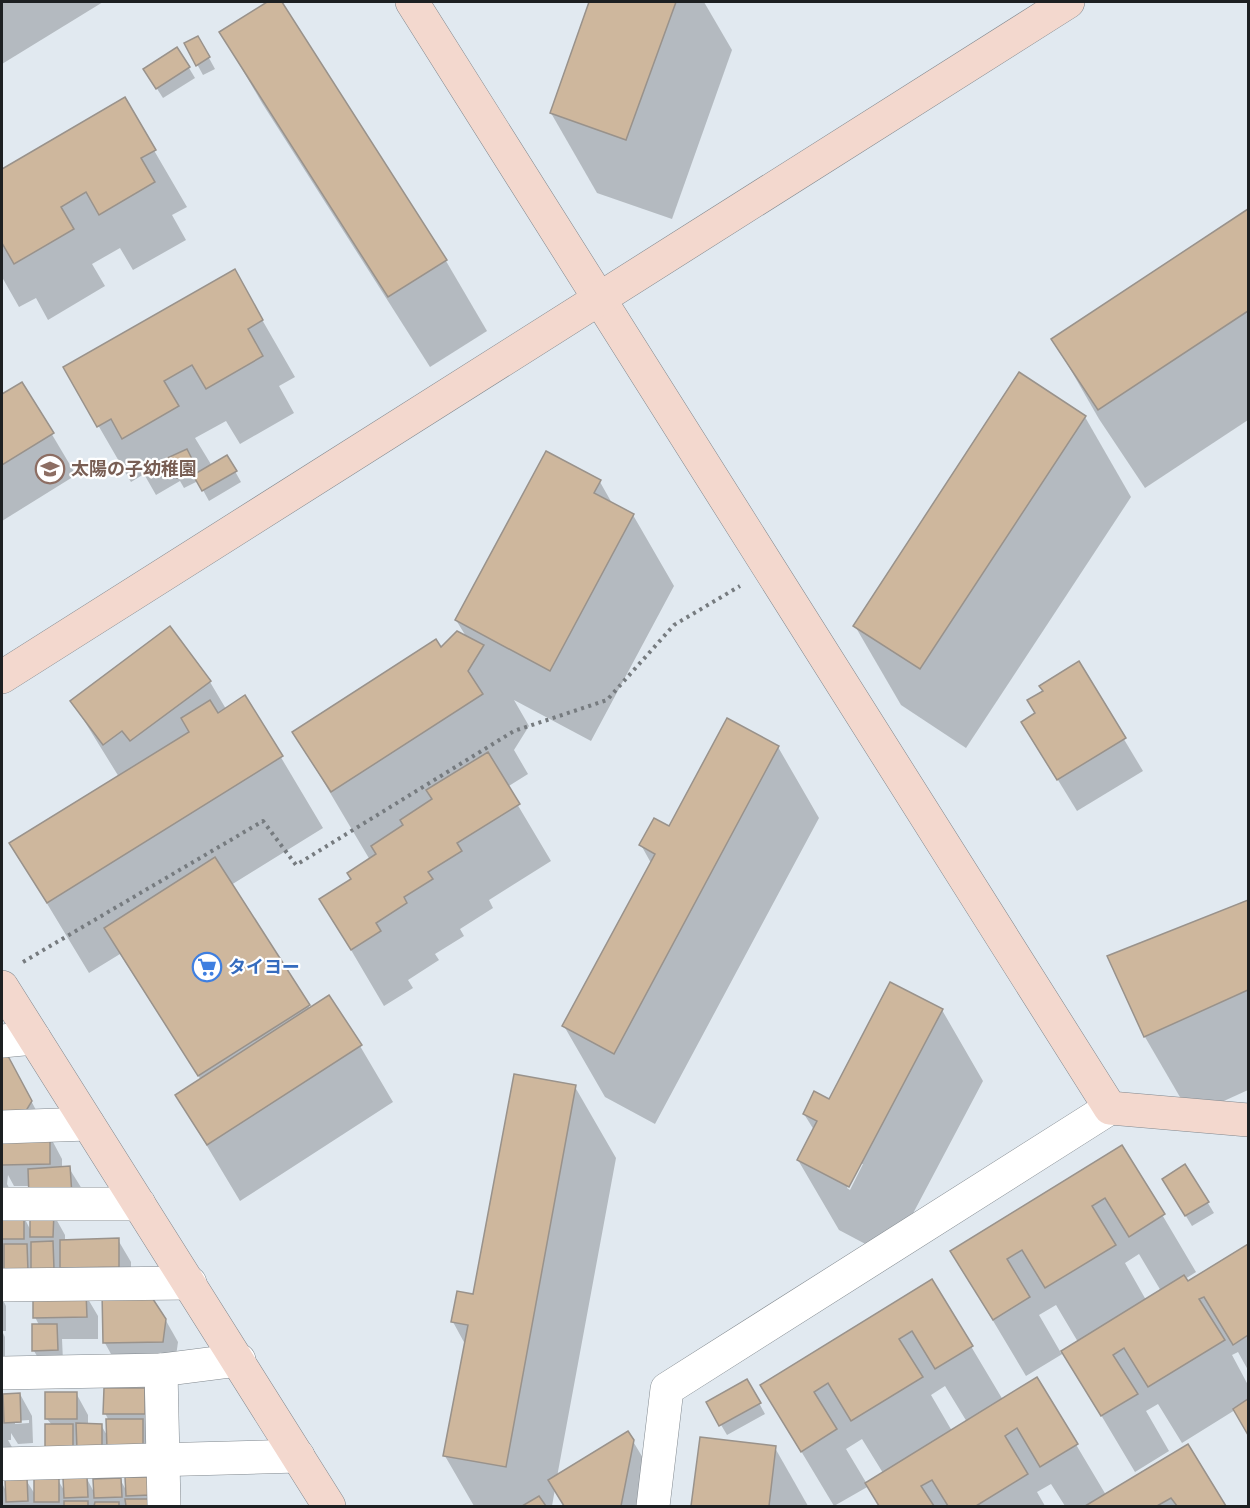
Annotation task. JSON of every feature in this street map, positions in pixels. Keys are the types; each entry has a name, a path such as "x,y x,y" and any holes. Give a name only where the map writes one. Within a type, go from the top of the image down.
{"street":[{"path":"412,2 1110,1108"},
{"path":"2,677 1068,2"},
{"path":"12,975 34,1038 329,1506"},
{"path":"2,1041 34,1038"},
{"path":"654,1506 667,1389 1110,1108 1248,1120"},
{"path":"2,1127 88,1124"},
{"path":"2,1204 139,1204"},
{"path":"2,1285 190,1283"},
{"path":"2,1373 161,1370 239,1360"},
{"path":"161,1370 164,1506"},
{"path":"2,1464 298,1456"}],"path":[{"path":"12,975 263,820 296,865 514,731 607,700 674,625 769,568"}],"building":[{"path":"267,2 282,2 447,260 388,297 219,32"},
{"path":"589,2 676,2 626,140 550,113"},
{"path":"198,36 210,57 196,66 184,43"},
{"path":"177,47 190,67 156,89 143,69"},
{"path":"125,97 156,150 141,158 155,182 99,215 86,192 61,207 74,229 14,264 2,243 2,169"},
{"path":"1248,209 1248,311 1098,410 1051,339"},
{"path":"235,269 263,320 248,329 263,356 206,389 192,365 164,381 179,406 122,439 111,419 97,427 63,367"},
{"path":"1019,372 1086,416 920,669 853,626"},
{"path":"22,382 54,433 2,465 2,394"},
{"path":"187,449 197,469 177,478 167,458"},
{"path":"546,451 601,480 594,493 634,514 550,671 455,620"},
{"path":"227,455 237,471 202,491 193,475"},
{"path":"170,626 211,681 130,741 122,731 103,745 70,701"},
{"path":"457,631 484,645 468,671 483,694 331,792 292,732 436,639 441,647"},
{"path":"1079,661 1126,738 1057,780 1021,722 1035,713 1027,700 1043,691 1039,686"},
{"path":"245,695 283,756 47,903 9,843 189,732 181,718 210,700 218,713"},
{"path":"727,718 779,746 614,1054 562,1026 655,854 639,845 654,818 669,826"},
{"path":"488,752 520,804 457,843 462,851 428,872 433,879 404,897 407,903 376,923 381,931 351,950 319,899 351,879 347,873 376,854 371,846 403,825 400,820 432,799 426,790"},
{"name":"タイヨー","path":"215,857 310,1005 198,1076 104,928"},
{"path":"1248,900 1248,990 1144,1037 1107,956"},
{"path":"890,982 943,1009 849,1187 797,1160 817,1121 803,1114 814,1091 829,1099"},
{"path":"329,995 362,1045 207,1145 175,1095"},
{"path":"8,1056 32,1101 24,1114 2,1114 2,1057"},
{"path":"514,1074 576,1085 506,1467 443,1456 468,1325 451,1322 457,1291 473,1294"},
{"path":"50,1136 50,1164 2,1165 2,1137"},
{"path":"1122,1145 1165,1214 1129,1237 1105,1198 1092,1206 1116,1245 1045,1288 1022,1250 1007,1259 1030,1297 993,1320 950,1251"},
{"path":"1185,1164 1209,1202 1185,1216 1162,1179"},
{"path":"70,1166 72,1195 29,1197 28,1169"},
{"path":"30,1211 54,1212 53,1237 30,1237"},
{"path":"2,1215 24,1215 24,1239 2,1239"},
{"path":"119,1238 119,1267 60,1268 60,1240"},
{"path":"53,1241 54,1269 31,1269 31,1242"},
{"path":"4,1244 27,1244 28,1271 4,1271"},
{"path":"1248,1244 1248,1335 1233,1345 1204,1297 1199,1299 1225,1340 1148,1387 1124,1348 1113,1355 1138,1394 1101,1416 1061,1351 1184,1275 1188,1281"},
{"path":"932,1279 973,1346 935,1369 912,1331 899,1339 923,1377 851,1421 828,1383 814,1392 837,1429 801,1452 760,1385"},
{"path":"147,1290 166,1319 163,1342 103,1343 102,1292"},
{"path":"86,1292 87,1317 33,1318 33,1293"},
{"path":"32,1324 57,1324 58,1350 32,1351"},
{"path":"1037,1377 1078,1444 1040,1467 1017,1428 1005,1436 1028,1474 976,1506 948,1506 932,1480 921,1486 934,1506 879,1506 865,1483"},
{"path":"747,1379 761,1403 719,1426 706,1402"},
{"path":"104,1388 145,1388 145,1414 103,1414"},
{"path":"45,1392 77,1392 77,1419 45,1419"},
{"path":"20,1393 21,1422 4,1423 3,1394"},
{"path":"1248,1399 1248,1435 1233,1409"},
{"path":"106,1419 143,1419 143,1449 107,1449"},
{"path":"76,1423 102,1424 102,1450 77,1450"},
{"path":"45,1424 73,1424 73,1453 45,1453"},
{"path":"628,1431 634,1440 621,1506 564,1506 548,1480"},
{"path":"700,1437 776,1446 769,1506 691,1506"},
{"path":"1188,1444 1226,1506 1177,1506 1171,1498 1157,1506 1085,1506"},
{"path":"87,1477 88,1497 64,1498 63,1478"},
{"path":"125,1477 150,1477 151,1495 126,1496"},
{"path":"27,1478 28,1501 6,1502 5,1479"},
{"path":"59,1478 59,1502 34,1502 34,1479"},
{"path":"121,1478 122,1497 94,1498 93,1479"},
{"path":"539,1496 546,1506 522,1506"},
{"path":"125,1499 148,1499 148,1506 126,1506"},
{"path":"64,1501 88,1501 88,1506 64,1506"},
{"path":"95,1502 119,1502 119,1506 94,1506"}],"place":[{"name":"太陽の子幼稚園","path":"50,469"},
{"name":"タイヨー","path":"207,967"}]}
